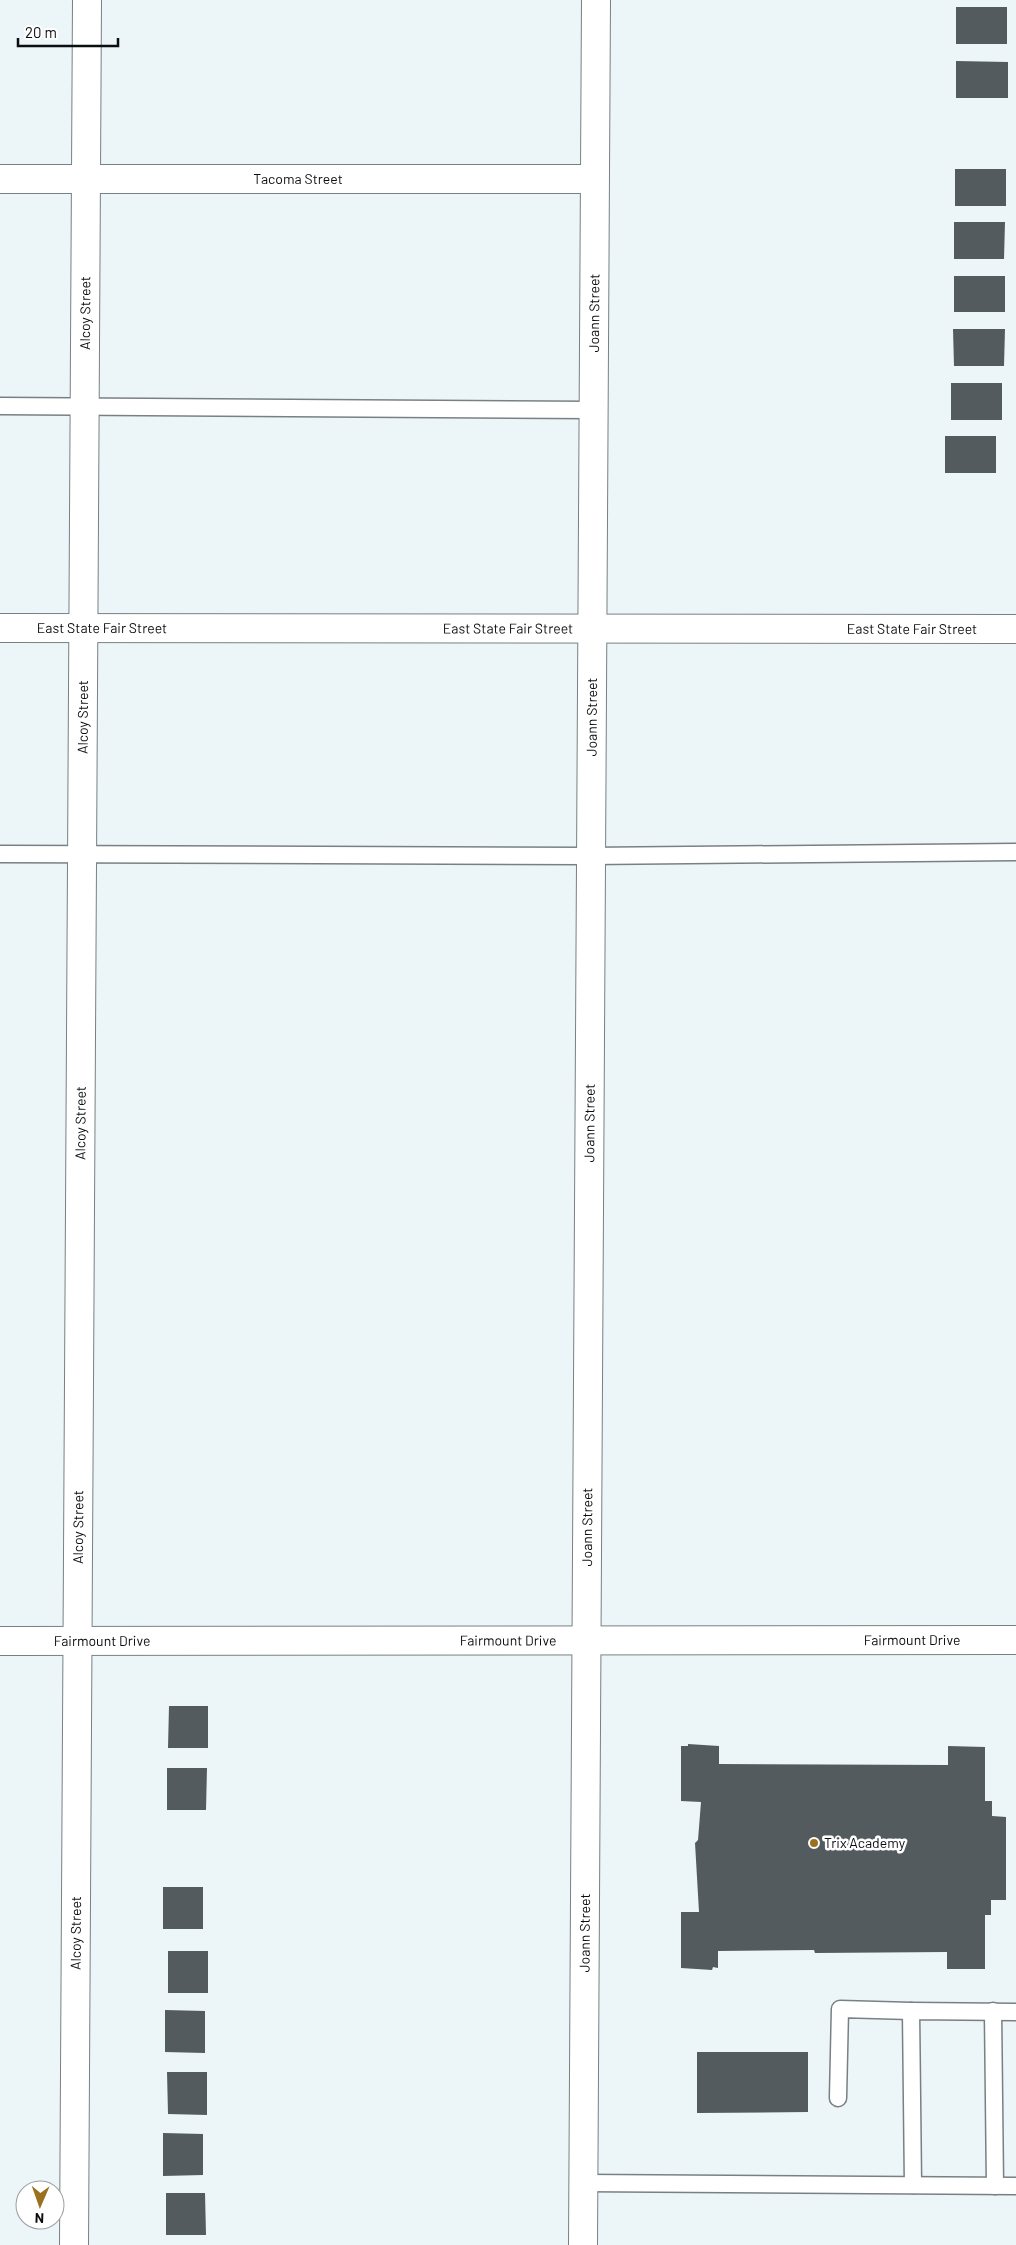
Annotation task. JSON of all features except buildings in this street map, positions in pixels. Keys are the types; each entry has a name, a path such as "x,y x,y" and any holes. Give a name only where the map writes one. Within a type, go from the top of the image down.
{"street":[{"name":"Alcoy Street","path":"74,2245 87,0"},
{"name":"Joann Street","path":"583,2245 590,628 596,0"},
{"name":"Tacoma Street","path":"0,179 594,179"},
{"name":"East State Fair Street","path":"0,628 1016,629"},
{"name":"Fairmount Drive","path":"0,1641 1016,1640"}],"lane":[{"path":"0,406 592,410"},
{"path":"0,854 589,856 1016,852"},
{"path":"838,2098 840,2009 1016,2012"},
{"path":"911,2011 913,2185"},
{"path":"993,2011 995,2186"},
{"path":"583,2182 1016,2186"}],"place":[{"name":"Trix Academy","path":"814,1843"}]}
